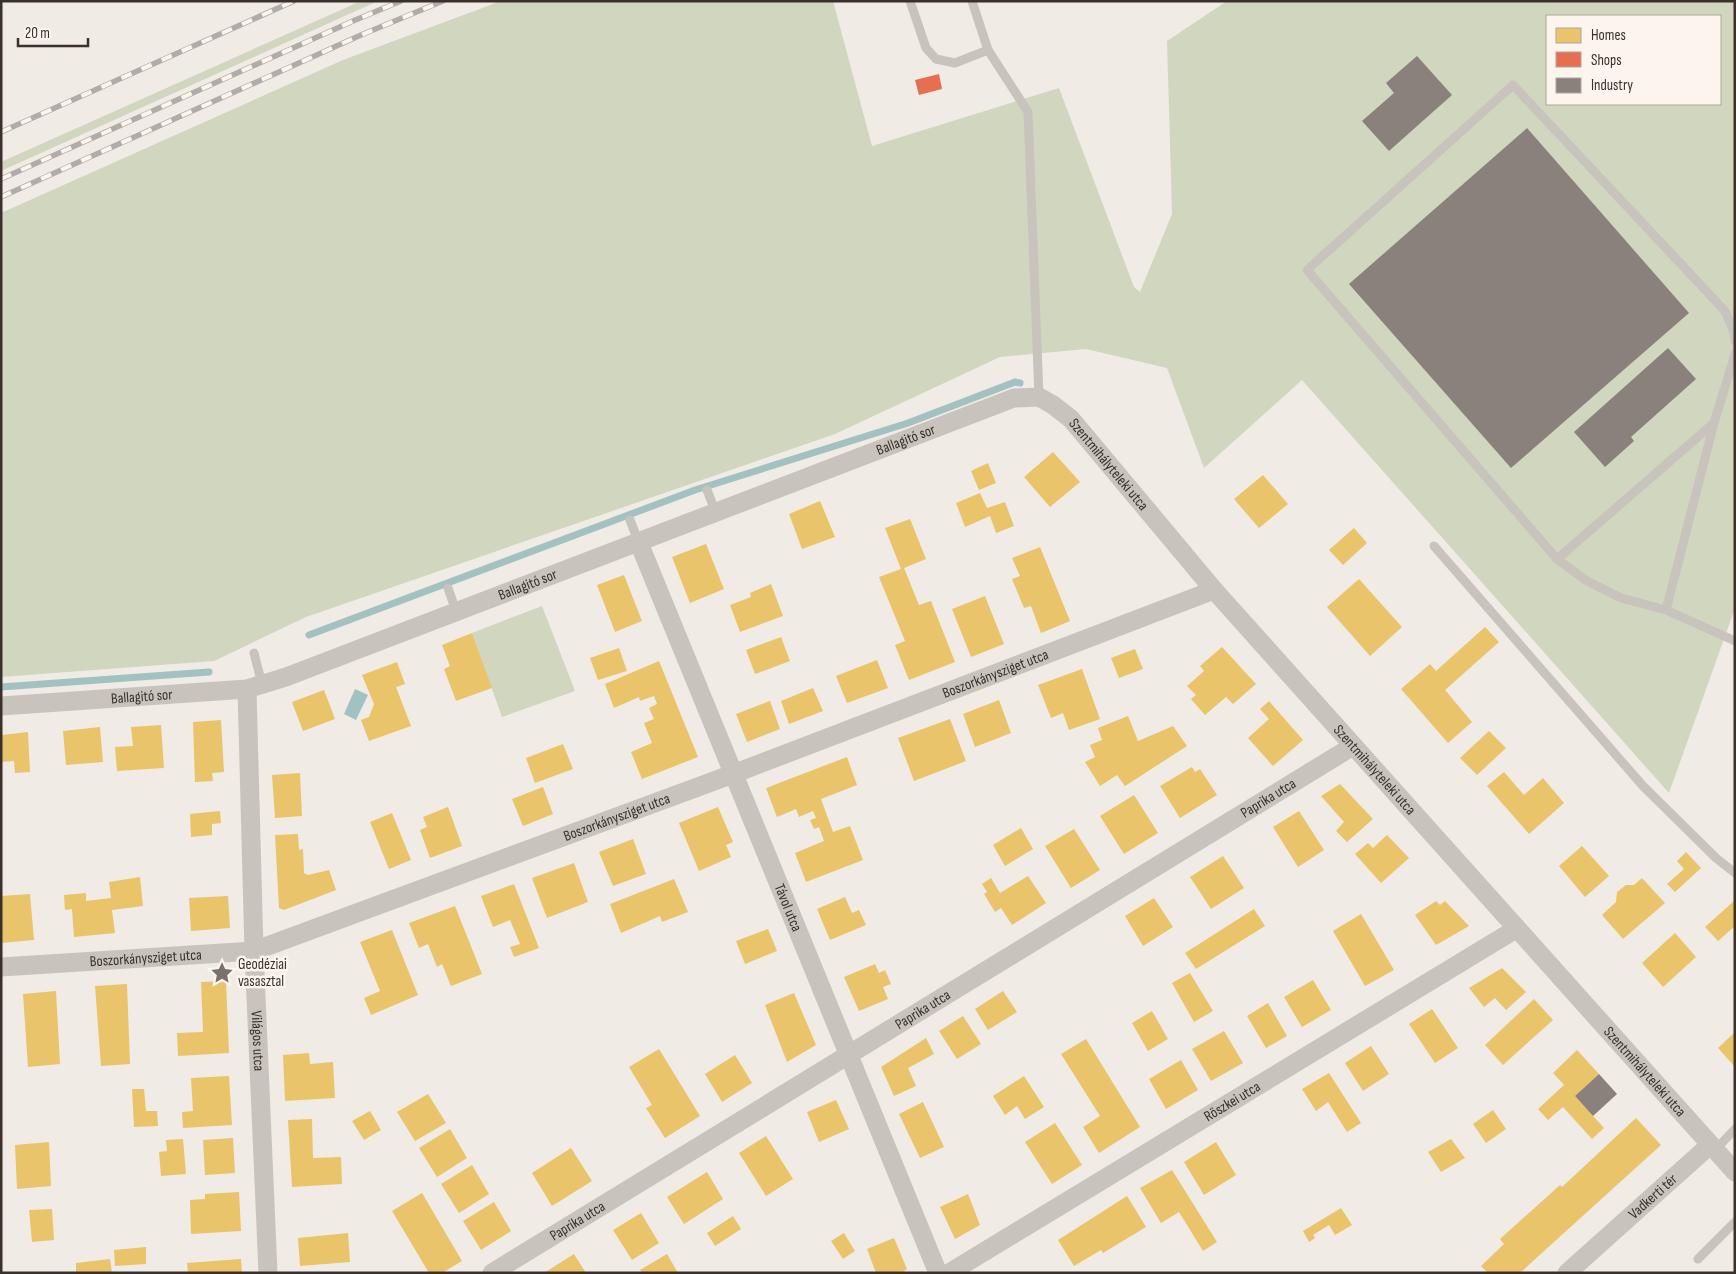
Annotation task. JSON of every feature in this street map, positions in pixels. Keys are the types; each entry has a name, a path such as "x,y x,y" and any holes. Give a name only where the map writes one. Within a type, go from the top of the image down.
{"street":[{"name":"Ballagitó sor","path":"1,706 255,686 286,677 716,513 913,431 1014,398 1039,397"},
{"name":"Szentmihályteleki utca","path":"1039,397 1071,419 1214,590 1713,1148"},
{"name":"Távol utca","path":"639,543 938,1273"},
{"name":"Boszorkánysziget utca","path":"1,967 254,951 733,774 1214,590"},
{"name":"Világos utca","path":"255,686 254,951 268,1273"},
{"name":"Paprika utca","path":"492,1273 1353,746"},
{"name":"Röszkei utca","path":"949,1273 1516,929"},
{"path":"1713,1148 1735,1172"},
{"name":"Vadkerti tér","path":"1567,1273 1713,1148"}],"lane":[{"path":"910,1 926,48 936,59 955,63 988,50"},
{"path":"972,1 988,50 1028,112 1039,397"},
{"path":"1735,341 1734,332 1725,311 1514,85 1307,270 1557,558 1587,582 1621,598 1666,610 1735,641"},
{"path":"1666,610 1714,423 1735,354"},
{"path":"1557,558 1714,423"},
{"path":"707,490 716,513"},
{"path":"630,520 639,543"},
{"path":"1434,546 1644,786 1716,858 1735,872"},
{"path":"448,588 456,611"},
{"path":"254,653 255,686"},
{"path":"1713,1148 1735,1129"},
{"path":"1698,1259 1735,1222"}],"green space":[{"path":"361,1 378,1 1,171 1,162"},
{"path":"501,1 833,1 872,146 1059,88 1134,287 1140,292 1172,214 1167,41 1227,1 1735,1 1735,608 1669,793 1302,380 1204,468 1167,368 1086,349 1000,357 835,434 306,617 214,661 1,677 1,213 343,60"},
{"path":"542,606 575,691 502,717 472,633"}],"water":[{"path":"355,689 368,695 356,720 344,714"}],"building: Homes":[{"path":"1053,452 1080,482 1050,507 1024,477"},
{"path":"988,463 996,483 979,490 971,471"},
{"path":"1263,475 1288,504 1259,528 1234,499"},
{"path":"980,493 987,508 1005,502 1014,526 996,533 990,516 965,527 956,503"},
{"path":"820,501 835,537 802,549 789,514"},
{"path":"910,519 926,559 904,568 919,605 931,601 955,662 909,680 895,645 905,641 879,577 901,569 885,528"},
{"path":"1354,528 1367,543 1343,565 1329,550"},
{"path":"706,544 724,589 690,603 672,557"},
{"path":"1040,547 1070,621 1041,633 1031,606 1024,608 1012,579 1020,576 1012,558"},
{"path":"624,575 642,621 615,632 597,585"},
{"path":"1359,579 1402,627 1370,656 1327,607"},
{"path":"771,584 783,616 740,632 730,605 751,597 750,593"},
{"path":"985,596 1004,644 971,657 952,609"},
{"path":"1485,627 1499,642 1445,690 1472,722 1448,743 1401,689 1430,664 1436,671"},
{"path":"472,633 492,688 456,701 444,669 450,666 442,645"},
{"path":"781,637 790,661 755,674 746,650"},
{"path":"1222,647 1256,684 1233,704 1226,697 1205,715 1191,699 1196,695 1187,686 1204,671 1200,666"},
{"path":"619,648 627,671 598,680 590,658"},
{"path":"1135,649 1143,669 1119,678 1111,658"},
{"path":"877,660 888,688 847,703 836,676"},
{"path":"659,661 698,757 642,779 631,752 652,743 644,723 654,719 649,708 657,704 654,696 640,701 639,697 614,708 605,684"},
{"path":"397,662 405,684 396,687 411,726 369,741 361,720 369,717 374,704 362,675"},
{"path":"1082,669 1100,719 1069,730 1063,713 1051,718 1038,685"},
{"path":"813,688 823,711 789,724 781,701"},
{"path":"324,690 335,719 303,731 292,702"},
{"path":"999,700 1011,733 975,747 963,714"},
{"path":"770,701 780,729 747,742 736,714"},
{"path":"1269,701 1303,740 1273,766 1248,738 1269,719 1260,709"},
{"path":"1128,716 1138,741 1173,726 1187,746 1125,786 1117,775 1100,786 1085,762 1095,757 1090,745 1102,740 1098,728"},
{"path":"950,719 966,761 914,781 898,738"},
{"path":"221,720 224,772 212,773 213,781 195,782 193,722"},
{"path":"161,725 164,768 117,771 115,747 133,746 131,727"},
{"path":"100,727 103,762 66,765 63,731"},
{"path":"1489,731 1506,748 1477,775 1460,758"},
{"path":"28,732 30,772 15,773 14,761 1,762 2,735"},
{"path":"563,744 573,769 535,783 526,758"},
{"path":"847,757 857,785 821,799 833,832 850,826 863,860 806,882 795,853 824,841 819,827 814,829 810,820 816,818 813,811 799,817 796,809 777,817 766,788"},
{"path":"1192,767 1195,772 1200,769 1217,795 1180,818 1160,786"},
{"path":"1504,772 1524,795 1543,778 1564,803 1529,834 1487,786"},
{"path":"300,773 302,816 275,818 272,775"},
{"path":"1340,784 1373,819 1347,842 1336,831 1344,822 1321,796"},
{"path":"543,787 553,814 523,826 512,799"},
{"path":"1134,795 1158,833 1124,854 1100,816"},
{"path":"448,807 462,846 430,858 420,830 427,827 423,817"},
{"path":"718,807 733,842 726,845 731,857 699,871 679,823"},
{"path":"220,811 221,823 212,824 212,835 191,837 190,814"},
{"path":"1299,811 1324,850 1298,867 1273,827"},
{"path":"392,813 411,860 389,869 370,822"},
{"path":"1021,828 1033,849 1005,866 993,845"},
{"path":"1074,829 1100,870 1071,888 1045,846"},
{"path":"298,834 299,850 303,849 304,873 308,875 329,870 336,890 284,910 279,908 275,835"},
{"path":"1387,835 1409,858 1381,883 1355,854 1368,843 1373,848"},
{"path":"633,839 646,874 613,886 599,852"},
{"path":"1582,846 1609,876 1585,897 1559,866"},
{"path":"1686,852 1701,868 1675,892 1667,884 1684,869 1677,861"},
{"path":"1223,856 1244,888 1211,909 1190,877"},
{"path":"574,863 588,902 547,918 532,878"},
{"path":"1028,876 1046,903 1012,925 1001,908 995,912 984,894 987,892 982,884 991,878 1000,893"},
{"path":"140,877 143,906 112,910 115,933 74,937 72,909 65,910 64,895 86,893 86,901 111,898 109,882"},
{"path":"1642,878 1665,903 1623,939 1602,915 1616,902 1617,892 1626,885 1634,885"},
{"path":"674,879 688,912 662,922 660,916 621,933 610,904"},
{"path":"514,884 539,948 514,957 510,947 520,944 510,920 493,927 481,896"},
{"path":"30,894 34,940 1,943 1,896"},
{"path":"228,896 230,928 191,931 189,898"},
{"path":"845,897 852,913 859,910 866,925 830,940 817,909"},
{"path":"1154,898 1173,927 1143,946 1125,916"},
{"path":"1436,901 1440,905 1445,901 1469,926 1436,945 1415,915"},
{"path":"1734,901 1735,926 1718,941 1705,927"},
{"path":"455,906 482,974 451,986 442,964 437,967 428,944 419,948 409,923"},
{"path":"1254,909 1265,926 1196,969 1185,953"},
{"path":"1361,914 1394,970 1365,986 1333,931"},
{"path":"768,929 777,951 745,964 736,941"},
{"path":"392,930 418,995 371,1015 364,998 380,991 360,942"},
{"path":"1675,933 1696,957 1663,987 1642,963"},
{"path":"875,964 879,973 885,970 891,984 883,987 888,999 859,1011 844,977"},
{"path":"1502,968 1526,992 1506,1010 1495,998 1484,1007 1469,988"},
{"path":"1190,973 1213,1011 1194,1022 1172,983"},
{"path":"1313,980 1331,1010 1302,1027 1284,997"},
{"path":"226,981 229,1053 178,1056 177,1033 203,1032 201,982"},
{"path":"127,984 130,1064 101,1066 95,986"},
{"path":"56,991 60,1064 28,1067 23,994"},
{"path":"1003,991 1017,1012 988,1030 975,1009"},
{"path":"794,993 816,1045 787,1062 765,1005"},
{"path":"1534,999 1553,1020 1503,1065 1485,1045"},
{"path":"1268,1003 1287,1036 1266,1048 1247,1016"},
{"path":"1432,1009 1458,1048 1435,1063 1409,1024"},
{"path":"1152,1011 1168,1039 1148,1051 1132,1023"},
{"path":"963,1016 981,1044 957,1059 939,1031"},
{"path":"1224,1031 1243,1063 1211,1081 1192,1049"},
{"path":"1735,1032 1735,1067 1718,1048"},
{"path":"926,1038 934,1054 908,1068 916,1086 894,1096 881,1067"},
{"path":"1086,1039 1140,1127 1099,1153 1083,1127 1100,1116 1061,1054"},
{"path":"1371,1046 1389,1074 1363,1091 1345,1063"},
{"path":"659,1049 700,1116 665,1138 646,1108 652,1105 629,1067"},
{"path":"1577,1050 1599,1074 1575,1096 1604,1128 1592,1139 1563,1107 1548,1120 1538,1109 1564,1085 1553,1073"},
{"path":"309,1053 310,1064 333,1062 335,1098 285,1101 283,1055"},
{"path":"735,1055 752,1083 722,1102 705,1074"},
{"path":"1181,1060 1198,1090 1166,1109 1149,1079"},
{"path":"1329,1073 1361,1123 1347,1132 1328,1102 1316,1111 1302,1089"},
{"path":"229,1076 232,1125 183,1128 182,1112 193,1111 191,1078"},
{"path":"1024,1076 1044,1107 1025,1119 1017,1106 1005,1115 993,1096"},
{"path":"132,1089 144,1089 146,1111 157,1111 158,1126 134,1127"},
{"path":"428,1094 446,1123 415,1141 397,1112"},
{"path":"836,1100 849,1129 819,1142 807,1112"},
{"path":"923,1102 944,1147 920,1158 899,1114"},
{"path":"1493,1110 1506,1129 1486,1143 1473,1124"},
{"path":"370,1111 381,1130 364,1140 352,1121"},
{"path":"1636,1118 1661,1145 1520,1273 1488,1273 1481,1266 1504,1244 1500,1239 1560,1185 1562,1187"},
{"path":"312,1119 313,1158 341,1157 342,1184 292,1187 288,1120"},
{"path":"1055,1123 1082,1165 1052,1184 1025,1142"},
{"path":"450,1129 467,1158 437,1177 419,1148"},
{"path":"766,1136 793,1179 766,1196 739,1153"},
{"path":"233,1138 235,1173 205,1175 203,1140"},
{"path":"183,1139 186,1174 161,1176 159,1152 167,1151 166,1140"},
{"path":"1451,1139 1465,1158 1441,1172 1428,1152"},
{"path":"49,1142 51,1186 17,1189 15,1145"},
{"path":"1216,1142 1236,1175 1204,1195 1184,1162"},
{"path":"571,1148 592,1181 552,1206 532,1173"},
{"path":"472,1165 489,1194 459,1213 441,1184"},
{"path":"1172,1170 1217,1242 1203,1251 1179,1212 1161,1223 1140,1188"},
{"path":"707,1172 723,1199 684,1224 667,1197"},
{"path":"239,1192 241,1231 191,1234 190,1200 205,1199 205,1194"},
{"path":"422,1193 462,1261 442,1273 429,1273 392,1211"},
{"path":"968,1194 980,1225 955,1239 940,1207"},
{"path":"1127,1196 1146,1227 1103,1253 1101,1250 1074,1266 1058,1240"},
{"path":"494,1202 511,1231 481,1250 463,1221"},
{"path":"1341,1208 1352,1225 1335,1235 1329,1225 1313,1235 1315,1238 1309,1242 1303,1231"},
{"path":"52,1209 54,1240 32,1242 29,1210"},
{"path":"641,1213 659,1243 632,1260 613,1230"},
{"path":"733,1216 741,1229 715,1246 707,1233"},
{"path":"348,1233 350,1262 300,1266 298,1238"},
{"path":"844,1233 855,1251 843,1259 831,1241"},
{"path":"894,1238 907,1269 901,1273 876,1273 867,1249"},
{"path":"146,1247 146,1264 115,1266 114,1250"},
{"path":"574,1254 586,1273 544,1273"},
{"path":"667,1254 678,1273 642,1273 640,1270"},
{"path":"110,1259 112,1273 76,1273 76,1263"},
{"path":"241,1259 242,1273 188,1273 187,1263"}],"building: Shops":[{"path":"939,74 942,89 919,95 915,80"}],"building: Industry":[{"path":"1417,56 1452,95 1389,151 1362,121 1394,93 1386,83"},
{"path":"1527,128 1689,313 1511,468 1349,284"},
{"path":"1668,348 1696,379 1631,437 1634,441 1605,467 1574,432"},
{"path":"1599,1074 1617,1094 1593,1116 1575,1096"}],"waterway":[{"path":"309,635 695,490 908,423 1015,382 1020,383"},
{"path":"1,687 209,672"}],"railway":[{"path":"1,132 294,1"},
{"path":"1,179 401,1"},
{"path":"1,197 361,35 443,1"}],"place":[{"name":"Geodéziai vasasztal","path":"222,973"}]}
